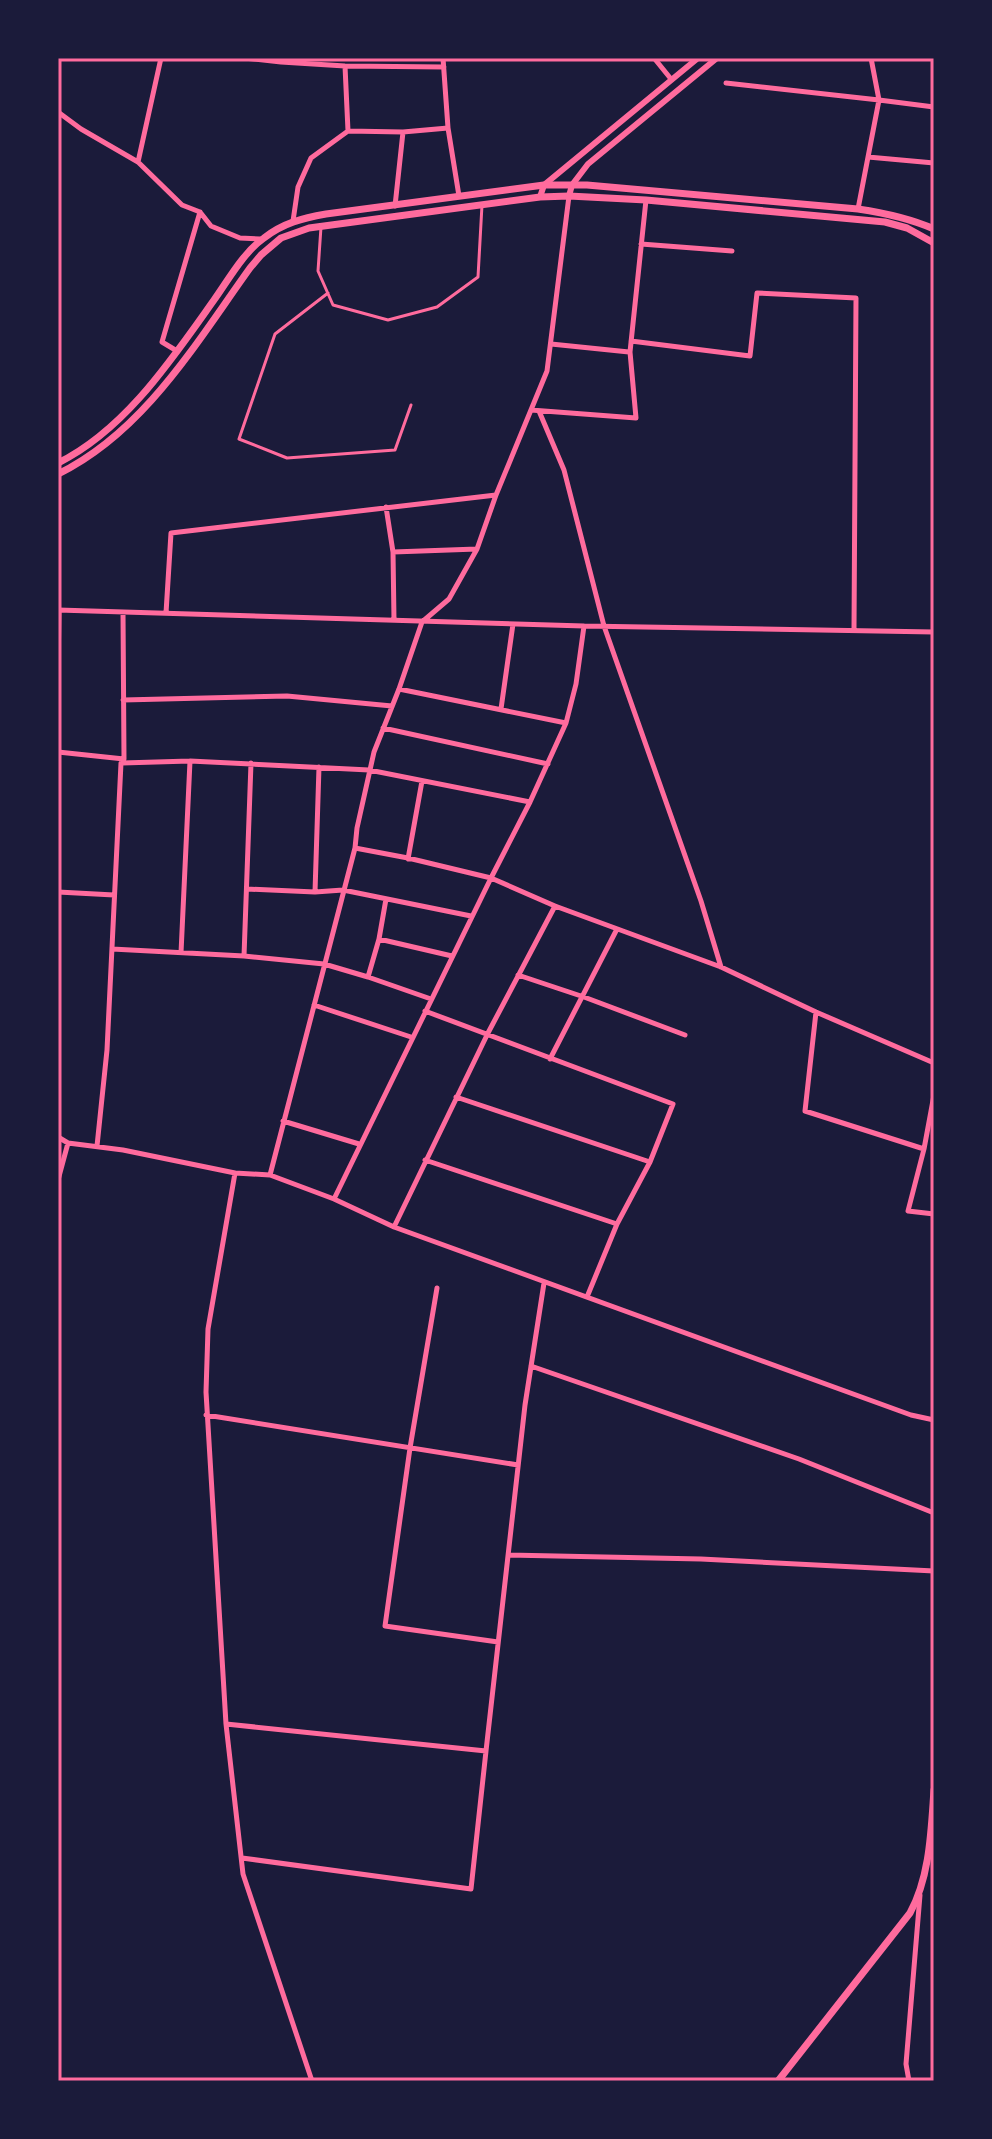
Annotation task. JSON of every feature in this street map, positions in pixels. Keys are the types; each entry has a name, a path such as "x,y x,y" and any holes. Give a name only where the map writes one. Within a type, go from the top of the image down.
{"main road":[{"path":"58,463 96,440 116,422 177,351 244,257 261,239 293,221 544,185 572,185 858,209 914,220 933,236"},
{"path":"58,474 94,454 129,423 186,358 261,255 281,238 309,228 540,197 569,196 885,222 933,236"},
{"path":"778,2081 910,1913 921,1894 934,1790"}],"street":[{"path":"138,162 161,58"},
{"path":"244,58 345,66 444,67"},
{"path":"443,58 448,128 459,197"},
{"path":"654,58 671,79"},
{"path":"540,197 544,185 698,58"},
{"path":"270,1175 355,848 369,770 383,728 422,622 449,599 477,549 547,371 572,185 588,164 717,58"},
{"path":"858,209 879,100 871,58"},
{"path":"345,66 348,131"},
{"path":"726,83 934,107"},
{"path":"58,112 138,162 182,205 200,212 211,226 240,238 261,239"},
{"path":"293,221 298,187 311,158 348,131 403,132 448,128"},
{"path":"395,206 403,132"},
{"path":"868,157 934,163"},
{"path":"531,410 636,418 630,352 646,200"},
{"path":"177,351 162,342 200,212"},
{"path":"641,244 732,251"},
{"path":"631,341 750,356 757,293 856,298 854,629"},
{"path":"551,344 630,352"},
{"path":"539,411 564,470 604,626 701,901 721,967"},
{"path":"166,613 171,533 496,495"},
{"path":"386,507 393,552 394,620"},
{"path":"393,552 477,549"},
{"path":"58,670 58,610 422,622 934,632"},
{"path":"97,1146 107,1050 122,761 123,612"},
{"path":"501,709 513,624"},
{"path":"334,1199 566,723 576,684 584,626"},
{"path":"399,689 566,723"},
{"path":"123,700 287,696 392,706"},
{"path":"383,728 548,764"},
{"path":"58,752 122,761 251,763 369,770 530,802"},
{"path":"181,953 190,761"},
{"path":"244,956 251,763"},
{"path":"315,892 319,767"},
{"path":"408,859 422,781"},
{"path":"355,848 491,878 555,906 721,967 934,1063"},
{"path":"247,889 343,890 471,916"},
{"path":"58,892 114,895"},
{"path":"368,977 386,899"},
{"path":"394,1227 488,1033 555,906"},
{"path":"550,1059 617,929"},
{"path":"379,939 452,956"},
{"path":"112,949 324,964 431,999"},
{"path":"518,975 685,1035"},
{"path":"314,1005 411,1037"},
{"path":"425,1011 673,1104 650,1162 617,1224 587,1297"},
{"path":"816,1012 805,1111 924,1149"},
{"path":"934,1095 908,1211 934,1214"},
{"path":"456,1097 650,1162"},
{"path":"283,1121 359,1144"},
{"path":"58,1137 68,1143 235,1173 270,1175 334,1199 394,1227 544,1283 911,1415 934,1420"},
{"path":"58,1180 68,1143"},
{"path":"425,1160 617,1224"},
{"path":"235,1173 208,1329 206,1415 226,1724 243,1874 312,2081"},
{"path":"242,1858 471,1889 518,1465 544,1283"},
{"path":"437,1288 385,1626 498,1642"},
{"path":"531,1366 799,1459 934,1513"},
{"path":"206,1415 518,1465"},
{"path":"508,1555 701,1559 934,1571"},
{"path":"226,1724 486,1751"},
{"path":"909,2081 906,2064 921,1894"}],"lane":[{"path":"321,226 318,271 333,305 388,320 437,307 478,277 482,205"},
{"path":"328,293 275,334 239,439 287,458 395,450 411,405"}]}
